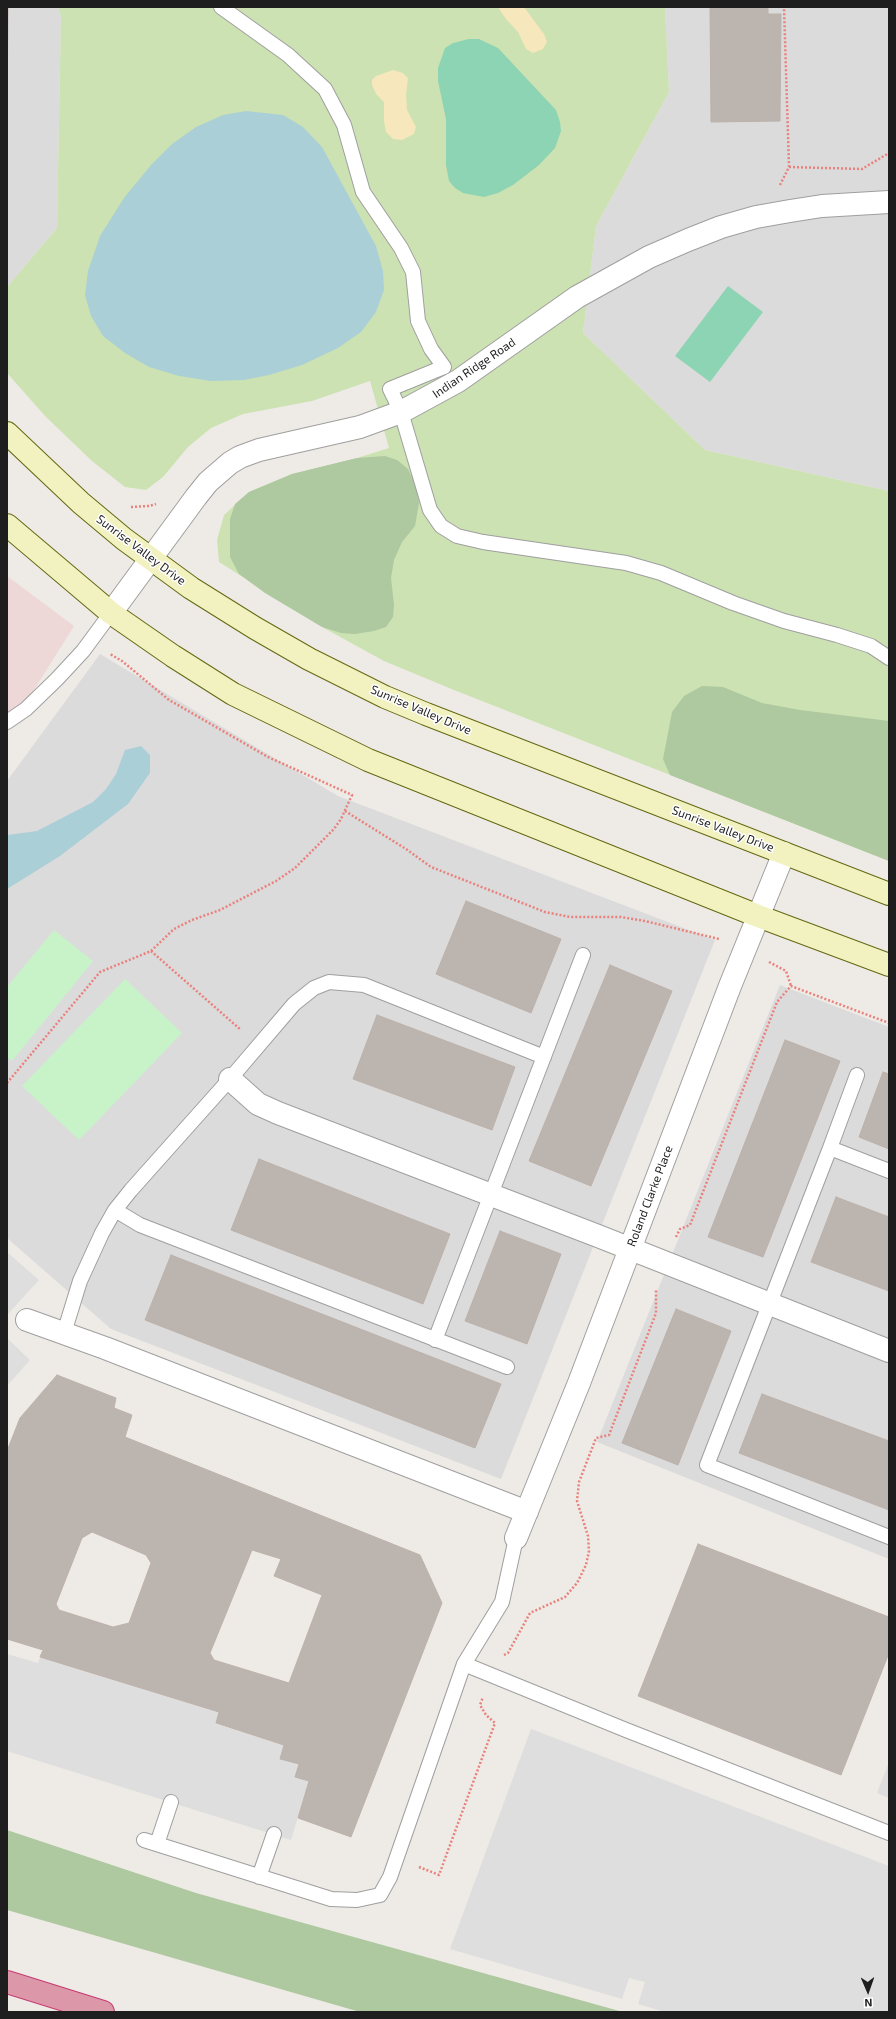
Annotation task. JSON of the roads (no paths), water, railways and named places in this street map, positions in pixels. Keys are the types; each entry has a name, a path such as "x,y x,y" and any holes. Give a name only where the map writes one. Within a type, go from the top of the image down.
{"highway":[{"path":"7,1982 102,2012"}],"main road":[{"name":"Sunrise Valley Drive","path":"7,433 81,504 150,558 191,588 254,628 309,659 385,696 889,894"},
{"path":"7,525 111,613 173,656 233,694 368,760 758,916 889,965"}],"street":[{"name":"Indian Ridge Road","path":"111,613 150,558 208,482 230,463 240,457 259,450 360,427 402,412 458,381 577,297 649,257 688,240 749,219 790,211 822,206 889,202"},
{"name":"Roland Clarke Place","path":"516,1538 745,949 784,853"},
{"path":"230,1079 258,1104 278,1113 630,1248 889,1352"},
{"path":"27,1320 527,1512"}],"lane":[{"path":"220,7 288,55 326,89 344,126 363,192 401,248 413,272 418,321 431,349 444,367 390,389 402,412 430,510 441,526 457,536 511,546 626,562 661,573 733,603 784,621 871,646 889,658"},
{"path":"7,722 26,708 57,680 111,613"},
{"path":"435,1340 583,955"},
{"path":"64,1333 80,1281 102,1233 115,1210 294,1004 314,988 330,982 346,982 364,985 544,1057"},
{"path":"857,1075 707,1465 889,1537"},
{"path":"830,1148 889,1171"},
{"path":"115,1210 140,1225 506,1367"},
{"path":"171,1802 151,1842 331,1899 357,1900 380,1895 390,1877 397,1859 464,1664 502,1602 516,1538"},
{"path":"464,1664 492,1674 626,1730 889,1832"},
{"path":"259,1876 274,1834"}],"water":[{"path":"246,111 283,115 303,127 322,147 376,246 383,271 384,290 376,312 361,332 338,348 302,365 269,375 244,380 211,381 179,376 149,367 125,353 103,336 91,316 85,295 88,271 100,236 124,198 151,165 172,144 196,127 223,115"},
{"path":"141,746 150,755 150,773 128,804 60,856 7,889 7,835 37,831 93,802 106,789 116,774 125,750"}]}
